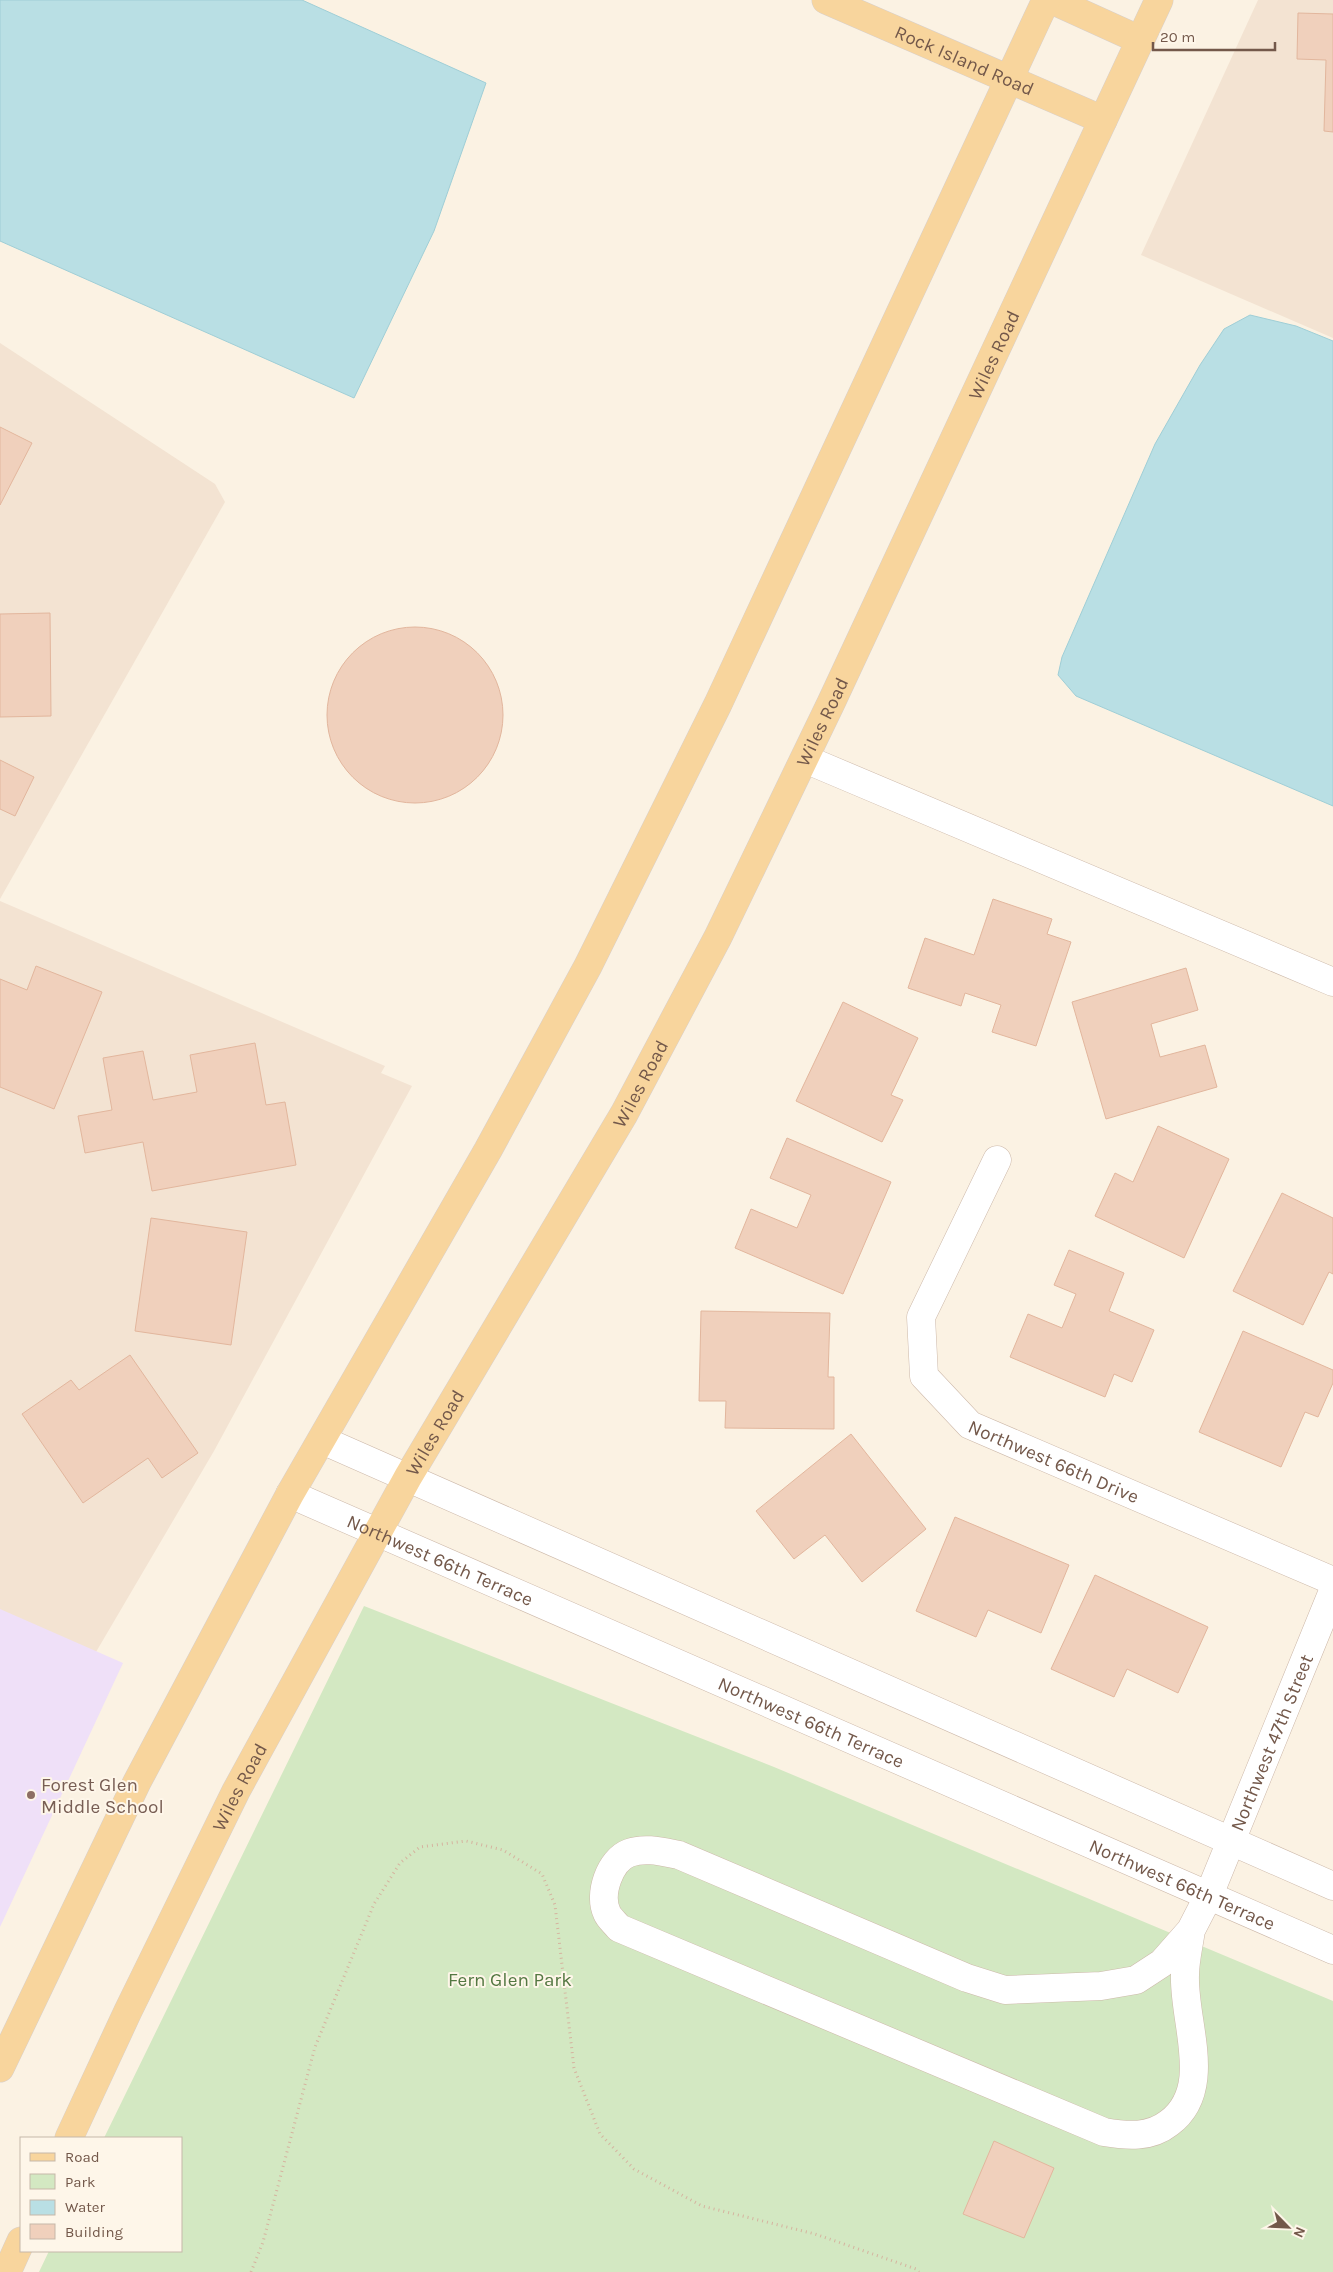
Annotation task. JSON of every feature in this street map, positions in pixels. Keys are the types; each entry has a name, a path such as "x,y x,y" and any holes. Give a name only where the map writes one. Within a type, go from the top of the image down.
{"main road":[{"name":"Rock Island Road","path":"826,0 1103,120"},
{"path":"0,2068 137,1782 290,1494 322,1440 356,1376 488,1150 588,966 718,704 1046,0"},
{"path":"1052,0 1140,40"},
{"name":"Wiles Road","path":"69,2137 128,2011 236,1791 408,1477 624,1114 718,937 805,759 1159,0"},
{"path":"7,2272 20,2243"}],"street":[{"path":"805,759 1333,982"},
{"name":"Northwest 66th Drive","path":"997,1160 921,1317 924,1376 970,1425 1333,1581"},
{"path":"322,1440 1333,1886"},
{"name":"Northwest 66th Terrace","path":"290,1494 1333,1950"},
{"name":"Northwest 47th Street","path":"1191,1930 1231,1842 1333,1591"},
{"path":"652,1850 679,1855 967,1978 1005,1990 1101,1986 1136,1980 1162,1963 1191,1930 1184,1976 1194,2068 1191,2091 1181,2115 1165,2127 1143,2135 1122,2135 1104,2132 619,1928 607,1912 603,1891 610,1871 628,1853 652,1850"}],"path":[{"path":"251,2272 263,2242 315,2047 374,1904 400,1863 420,1847 466,1841 503,1850 542,1874 555,1905 574,2068 600,2134 634,2169 702,2206 815,2234 916,2269 919,2272"}],"shaded area":[{"path":"1258,0 1333,0 1333,338 1141,255"},
{"path":"0,343 215,484 225,502 0,899"},
{"path":"0,901 385,1066 381,1073 412,1086 214,1451 96,1652 0,1610"},
{"name":"Forest Glen Middle School","path":"0,1609 123,1663 0,1927"}],"green space":[{"name":"Fern Glen Park","path":"364,1606 774,1767 1333,2001 1333,2272 39,2272 49,2252 182,2252 182,2137 104,2137"}],"water":[{"path":"0,0 302,0 486,83 434,231 354,398 0,241"},
{"path":"1250,315 1296,326 1333,341 1333,806 1076,696 1058,675 1062,657 1155,444 1200,365 1224,329"}],"building":[{"path":"1298,13 1333,14 1333,132 1324,131 1326,60 1297,59"},
{"path":"0,427 32,443 0,505"},
{"path":"50,613 51,716 0,717 0,614"},
{"path":"406,627 424,627 457,637 483,659 493,673 499,689 503,715 499,741 493,757 471,783 457,793 441,799 424,803 406,803 373,793 347,771 337,757 331,741 327,724 327,706 337,673 359,647 373,637 389,631"},
{"path":"0,760 34,777 15,816 0,809"},
{"path":"993,899 1052,919 1047,934 1071,942 1036,1046 992,1032 1001,1005 965,993 961,1006 908,988 925,938 974,955"},
{"path":"36,966 102,992 54,1109 0,1087 0,979 27,990"},
{"path":"1186,968 1198,1010 1151,1024 1160,1057 1205,1045 1217,1087 1106,1119 1072,1002"},
{"path":"843,1002 918,1038 891,1095 903,1100 882,1142 796,1101"},
{"path":"255,1043 266,1105 285,1102 296,1165 152,1191 143,1142 85,1153 78,1116 112,1110 103,1058 143,1051 153,1100 197,1092 190,1055"},
{"path":"1158,1126 1229,1159 1184,1258 1095,1216 1115,1173 1133,1182"},
{"path":"787,1138 891,1182 843,1294 735,1248 751,1209 797,1228 811,1195 770,1178"},
{"path":"1282,1193 1333,1218 1333,1274 1329,1272 1303,1325 1233,1291"},
{"path":"151,1218 247,1232 231,1345 135,1331"},
{"path":"1069,1250 1124,1273 1109,1311 1154,1330 1132,1382 1114,1374 1105,1397 1010,1357 1028,1314 1062,1328 1076,1294 1054,1285"},
{"path":"701,1311 830,1313 828,1377 834,1377 834,1429 725,1428 726,1401 699,1401"},
{"path":"1243,1331 1333,1370 1333,1383 1318,1417 1305,1412 1281,1467 1199,1432"},
{"path":"130,1355 198,1453 162,1478 148,1458 83,1503 22,1414 71,1380 79,1390"},
{"path":"851,1434 926,1529 862,1582 825,1535 794,1559 756,1511"},
{"path":"955,1517 1069,1565 1041,1633 988,1610 976,1637 916,1611"},
{"path":"1095,1575 1208,1627 1178,1693 1127,1669 1114,1697 1051,1669"},
{"path":"994,2141 1054,2168 1024,2238 963,2214"}],"place":[{"name":"Forest Glen Middle School","path":"31,1795"}]}
